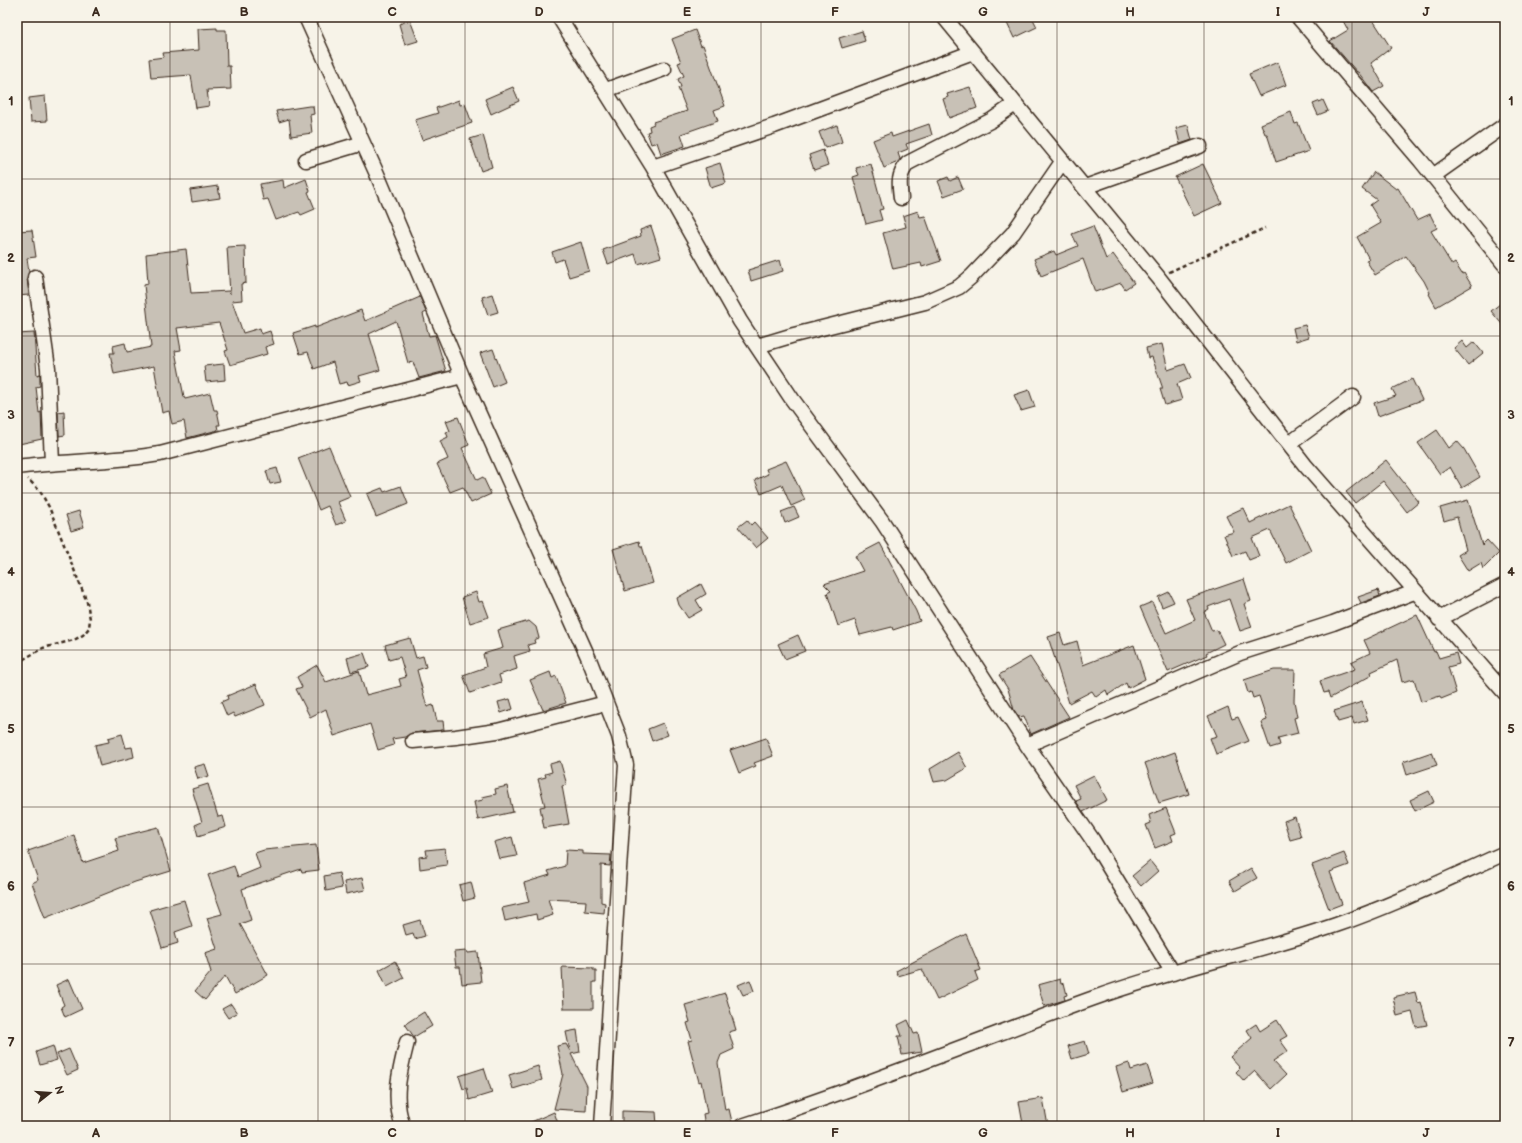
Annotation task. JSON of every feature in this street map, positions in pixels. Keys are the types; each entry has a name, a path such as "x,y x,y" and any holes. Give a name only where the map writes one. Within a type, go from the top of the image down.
{"street":[{"path":"306,17 363,143 462,376 589,659 619,736 626,765 602,1126"},
{"path":"559,17 653,167 740,322 792,399 882,521 1027,745 1092,839 1174,973"},
{"path":"944,17 1158,277 1289,444 1414,592 1505,693"},
{"path":"1298,17 1433,176 1505,265"},
{"path":"653,167 774,126 973,52"},
{"path":"606,90 664,69"},
{"path":"901,198 899,180 902,171 908,163 992,120 1015,104"},
{"path":"1433,176 1505,125"},
{"path":"306,160 363,143"},
{"path":"1085,187 1200,146"},
{"path":"757,346 794,335 925,302 959,287 971,277 1013,233 1062,162"},
{"path":"35,278 48,368 52,463"},
{"path":"20,471 52,463 129,459 160,454 462,376"},
{"path":"1289,444 1353,397"},
{"path":"1439,619 1505,585"},
{"path":"1027,745 1240,653 1333,623 1414,592"},
{"path":"413,741 497,731 606,703"},
{"path":"742,1126 798,1108 1096,997 1174,973 1268,947 1338,924 1411,897 1505,853"},
{"path":"403,1126 397,1098 398,1078 406,1042"}],"path":[{"path":"1158,277 1265,228"},
{"path":"17,663 43,648 74,640 84,635 89,628 90,619 87,602 49,507 40,491 20,471"}],"building":[{"path":"1014,17 1032,17 1037,27 1014,38 1006,21"},
{"path":"1341,17 1371,17 1391,48 1371,63 1384,86 1373,92 1358,72 1330,41 1348,30"},
{"path":"410,20 418,41 405,45 399,24"},
{"path":"217,28 217,30 226,30 227,66 230,66 231,89 207,90 209,106 196,108 191,75 151,78 149,59 164,57 163,53 199,50 198,29"},
{"path":"695,30 701,46 703,45 725,106 714,110 718,121 681,134 685,146 661,154 657,142 651,144 647,132 650,131 649,126 654,124 653,122 687,111 678,88 681,87 678,79 684,76 678,63 681,62 672,39"},
{"path":"862,31 865,41 842,48 839,38"},
{"path":"1278,62 1286,85 1259,96 1249,74"},
{"path":"513,87 519,101 491,114 485,99"},
{"path":"970,87 977,108 949,118 943,99 948,97 947,94"},
{"path":"45,96 47,121 31,122 29,98"},
{"path":"459,100 460,105 465,104 472,123 422,140 415,120 438,113 436,108"},
{"path":"1323,100 1328,111 1318,115 1313,104"},
{"path":"313,106 314,114 310,115 312,133 291,136 289,119 279,122 276,111"},
{"path":"1291,112 1295,124 1298,123 1309,151 1276,162 1267,134 1265,134 1261,124"},
{"path":"929,124 932,135 906,144 908,149 898,153 900,159 898,162 884,168 873,140 891,133 892,137"},
{"path":"837,125 842,142 825,148 819,132"},
{"path":"1188,125 1192,140 1180,144 1176,128"},
{"path":"483,135 492,167 481,171 470,139"},
{"path":"823,150 828,165 814,170 809,155"},
{"path":"720,163 726,183 711,188 705,168"},
{"path":"871,164 883,209 879,210 882,220 866,224 853,177 859,175 856,168"},
{"path":"1203,164 1222,203 1194,216 1175,177"},
{"path":"1374,172 1396,189 1398,188 1417,220 1430,214 1437,228 1431,231 1452,265 1455,263 1462,274 1464,273 1472,286 1436,307 1424,281 1406,256 1375,275 1366,260 1369,259 1357,237 1381,223 1370,205 1377,200 1362,189"},
{"path":"948,177 950,181 958,177 963,189 944,196 938,181"},
{"path":"306,179 310,191 308,192 315,209 301,215 299,212 276,220 268,199 263,200 260,184 283,180 284,188"},
{"path":"218,186 220,198 192,202 190,190"},
{"path":"918,211 920,217 925,216 941,261 922,267 921,263 893,269 883,233 906,227 903,216"},
{"path":"651,226 661,257 638,264 635,254 608,264 603,250 641,236 640,230"},
{"path":"1093,226 1106,259 1113,254 1134,283 1125,289 1121,283 1095,292 1083,259 1041,276 1034,259 1054,251 1056,255 1078,246 1072,234"},
{"path":"32,230 36,257 27,258 29,272 27,278 29,295 17,296 17,231"},
{"path":"581,242 589,271 569,277 563,259 555,262 552,252"},
{"path":"245,246 246,283 241,284 242,300 232,301 243,333 260,328 261,334 270,331 274,344 265,347 267,354 230,365 225,351 228,350 219,323 177,328 181,350 175,351 184,397 185,399 210,393 214,410 217,410 220,425 217,425 218,430 187,438 184,421 172,424 169,411 162,413 154,366 114,374 110,353 114,353 113,346 125,343 127,352 151,347 144,285 148,284 146,254 186,249 191,293 229,291 230,294 227,247"},
{"path":"780,260 783,271 751,281 748,270"},
{"path":"492,294 498,312 488,315 482,297"},
{"path":"420,297 426,312 423,314 429,336 435,335 446,371 419,378 413,362 408,363 396,321 369,334 380,370 359,376 361,381 348,385 347,382 339,384 333,362 314,369 308,352 300,354 293,333 315,326 315,328 361,310 365,321"},
{"path":"1505,300 1505,328 1491,311"},
{"path":"1305,325 1309,337 1296,341 1293,328"},
{"path":"34,333 37,375 40,374 40,386 36,387 39,413 41,412 42,439 19,444 17,433 17,334"},
{"path":"1462,341 1467,348 1474,342 1483,353 1468,365 1454,348"},
{"path":"1162,344 1168,370 1185,364 1191,378 1177,384 1182,400 1165,405 1160,389 1163,389 1152,357 1148,358 1146,348"},
{"path":"493,349 505,382 493,387 480,353"},
{"path":"224,364 225,380 206,382 204,366"},
{"path":"1412,379 1422,400 1378,416 1374,403 1396,396 1392,389"},
{"path":"1029,390 1035,407 1021,411 1014,395"},
{"path":"64,411 65,435 59,436 58,412"},
{"path":"458,417 469,445 462,448 477,480 483,477 491,494 471,503 463,487 450,492 437,464 448,459 440,441 448,437 446,432 450,431 446,421"},
{"path":"1437,430 1449,448 1457,441 1464,449 1480,477 1462,488 1450,467 1440,474 1418,443"},
{"path":"329,446 350,497 338,502 346,521 336,525 328,506 319,510 298,458"},
{"path":"1386,460 1419,502 1407,512 1383,481 1355,503 1346,492"},
{"path":"786,461 805,500 791,506 782,485 761,494 755,480 768,474 766,469"},
{"path":"277,468 281,482 270,484 266,471"},
{"path":"401,486 408,504 376,517 367,494 382,488 384,492"},
{"path":"1468,500 1482,545 1487,540 1499,553 1483,569 1481,563 1468,571 1458,555 1466,550 1457,517 1444,521 1440,508"},
{"path":"1289,504 1311,550 1286,563 1270,530 1252,538 1259,556 1249,560 1245,551 1233,556 1224,535 1234,532 1226,516 1243,508 1250,523"},
{"path":"794,507 799,517 785,523 781,512"},
{"path":"79,511 84,527 71,531 66,515"},
{"path":"747,520 751,525 754,522 768,538 756,548 738,527"},
{"path":"639,541 640,546 642,546 653,583 625,591 613,549"},
{"path":"880,543 920,621 893,630 892,627 860,635 855,620 838,626 827,593 831,591 824,584 863,571 855,556"},
{"path":"1244,579 1251,601 1244,604 1252,627 1240,631 1229,599 1208,607 1209,609 1204,612 1212,631 1217,630 1224,644 1206,653 1207,655 1168,672 1140,607 1152,602 1166,633 1195,620 1186,599"},
{"path":"701,584 706,594 696,600 702,610 688,618 679,605 677,598"},
{"path":"1378,590 1380,596 1361,603 1358,597"},
{"path":"476,592 479,602 483,601 489,617 470,623 462,597"},
{"path":"1169,592 1174,602 1162,607 1158,597"},
{"path":"1417,615 1434,652 1436,651 1439,658 1456,653 1459,664 1448,667 1456,693 1441,699 1440,696 1421,702 1414,679 1402,682 1397,660 1371,672 1372,675 1330,698 1328,692 1324,693 1320,681 1355,669 1351,662 1370,653 1364,640"},
{"path":"529,621 536,627 539,638 534,640 535,643 528,645 530,651 514,656 517,669 499,675 501,682 470,693 463,675 486,667 483,654 503,648 498,630"},
{"path":"1060,633 1064,645 1077,641 1083,665 1134,645 1145,679 1128,688 1126,683 1108,695 1106,690 1096,697 1092,691 1069,703 1048,637"},
{"path":"798,635 805,651 785,659 778,644"},
{"path":"410,638 416,658 423,656 426,667 417,670 427,707 433,705 437,721 443,721 444,730 412,733 405,737 392,739 394,745 378,750 370,724 334,736 326,709 310,717 296,689 302,687 297,677 317,665 326,682 359,671 366,695 401,686 399,679 406,677 400,657 389,660 385,645"},
{"path":"364,653 369,667 351,672 347,658"},
{"path":"1030,657 1069,717 1031,734 1024,716 1019,717 1014,710 1008,689 999,675"},
{"path":"1274,670 1295,670 1294,701 1297,717 1294,718 1298,733 1278,738 1280,745 1270,748 1261,722 1267,720 1259,696 1253,698 1251,692 1248,693 1244,680"},
{"path":"550,672 552,678 556,676 566,703 543,710 530,680"},
{"path":"256,684 265,705 235,717 233,713 227,716 221,702 228,699 227,696"},
{"path":"510,699 513,709 501,713 498,702"},
{"path":"1362,702 1368,720 1354,724 1352,718 1338,722 1334,711"},
{"path":"1228,707 1232,719 1238,717 1249,741 1216,754 1210,738 1217,736 1208,716"},
{"path":"663,723 668,735 652,741 648,729"},
{"path":"122,734 126,748 132,747 134,757 100,766 95,745 109,742 108,738"},
{"path":"766,738 773,756 754,763 756,766 739,773 730,750"},
{"path":"958,752 967,768 947,780 934,782 930,769"},
{"path":"1175,752 1189,794 1159,803 1145,763"},
{"path":"1432,752 1437,765 1407,775 1403,762"},
{"path":"560,761 567,785 562,786 569,824 544,828 540,807 545,806 538,779 546,777 545,774 552,772 550,764"},
{"path":"205,764 209,776 198,779 194,767"},
{"path":"1094,775 1107,800 1083,812 1076,801 1081,799 1074,785"},
{"path":"208,784 218,817 223,816 226,827 198,836 195,825 202,822 192,789"},
{"path":"507,786 513,812 478,820 474,802 483,800 482,797 496,794 495,789"},
{"path":"1429,791 1434,802 1415,811 1410,800"},
{"path":"1166,808 1176,833 1171,835 1173,841 1155,848 1146,825 1151,823 1149,815"},
{"path":"1295,817 1301,837 1290,840 1284,821"},
{"path":"158,827 171,871 135,882 45,918 32,883 38,880 28,851 74,835 83,863 119,851 115,838"},
{"path":"512,837 517,856 499,859 494,842"},
{"path":"316,845 319,870 302,872 301,869 242,889 251,920 240,924 268,975 235,994 225,976 205,1000 195,991 211,972 205,953 217,949 207,918 222,914 208,875 234,866 238,877 260,868 255,853 264,850"},
{"path":"445,848 447,865 420,869 419,857 427,856 426,850"},
{"path":"566,850 583,851 583,854 611,855 610,866 601,865 601,902 605,903 604,913 585,911 586,901 548,899 553,915 537,920 536,914 505,921 502,908 529,902 524,883 550,875 548,871 565,866"},
{"path":"1344,853 1349,865 1330,872 1342,904 1329,909 1312,865"},
{"path":"1150,861 1158,871 1141,886 1132,876"},
{"path":"1251,868 1257,878 1235,891 1229,881"},
{"path":"339,873 342,888 326,891 324,876"},
{"path":"362,878 365,890 346,894 344,882"},
{"path":"471,882 475,898 463,901 459,885"},
{"path":"184,900 192,926 175,932 178,943 162,948 150,910"},
{"path":"420,920 425,936 415,939 413,933 406,935 403,925"},
{"path":"966,934 981,970 975,972 978,980 937,1000 922,969 898,976 896,971"},
{"path":"467,951 468,953 478,952 481,982 462,984 460,967 456,967 454,952"},
{"path":"395,961 404,978 387,987 379,970"},
{"path":"562,967 593,968 593,970 596,970 596,982 593,982 593,1009 564,1009"},
{"path":"69,979 82,1009 65,1017 61,1007 64,1005 56,985"},
{"path":"1060,979 1061,984 1064,983 1067,995 1064,996 1065,1000 1044,1006 1038,985"},
{"path":"750,980 754,991 743,995 738,985"},
{"path":"1415,992 1418,1003 1421,1002 1427,1025 1416,1027 1412,1012 1397,1016 1393,997"},
{"path":"725,993 736,1030 729,1032 734,1049 721,1055 718,1063 725,1110 729,1109 732,1122 705,1126 703,1114 707,1113 701,1081 699,1082 688,1041 692,1040 687,1023 690,1022 685,1005"},
{"path":"231,1004 237,1013 228,1018 222,1009"},
{"path":"424,1012 432,1026 414,1037 405,1024"},
{"path":"908,1020 914,1034 918,1033 922,1052 902,1055 898,1036 902,1036 898,1025"},
{"path":"1277,1020 1287,1036 1280,1040 1288,1051 1273,1061 1286,1075 1271,1089 1255,1071 1244,1081 1236,1072 1240,1068 1230,1057 1252,1038 1247,1030 1256,1024 1260,1031"},
{"path":"577,1030 580,1052 571,1054 587,1086 586,1111 554,1109 563,1074 557,1046 566,1044 570,1051 566,1032"},
{"path":"1085,1041 1089,1054 1072,1059 1068,1046"},
{"path":"53,1046 57,1060 40,1065 36,1052"},
{"path":"69,1049 78,1070 67,1075 57,1054"},
{"path":"1129,1063 1131,1070 1147,1065 1153,1083 1123,1092 1116,1067"},
{"path":"538,1066 542,1080 513,1089 509,1075"},
{"path":"484,1068 492,1093 469,1100 467,1088 463,1089 459,1076"},
{"path":"1043,1098 1048,1126 1035,1126 1035,1122 1023,1124 1019,1102"},
{"path":"622,1111 656,1112 657,1125 622,1126"},
{"path":"554,1112 559,1126 522,1126"}]}
